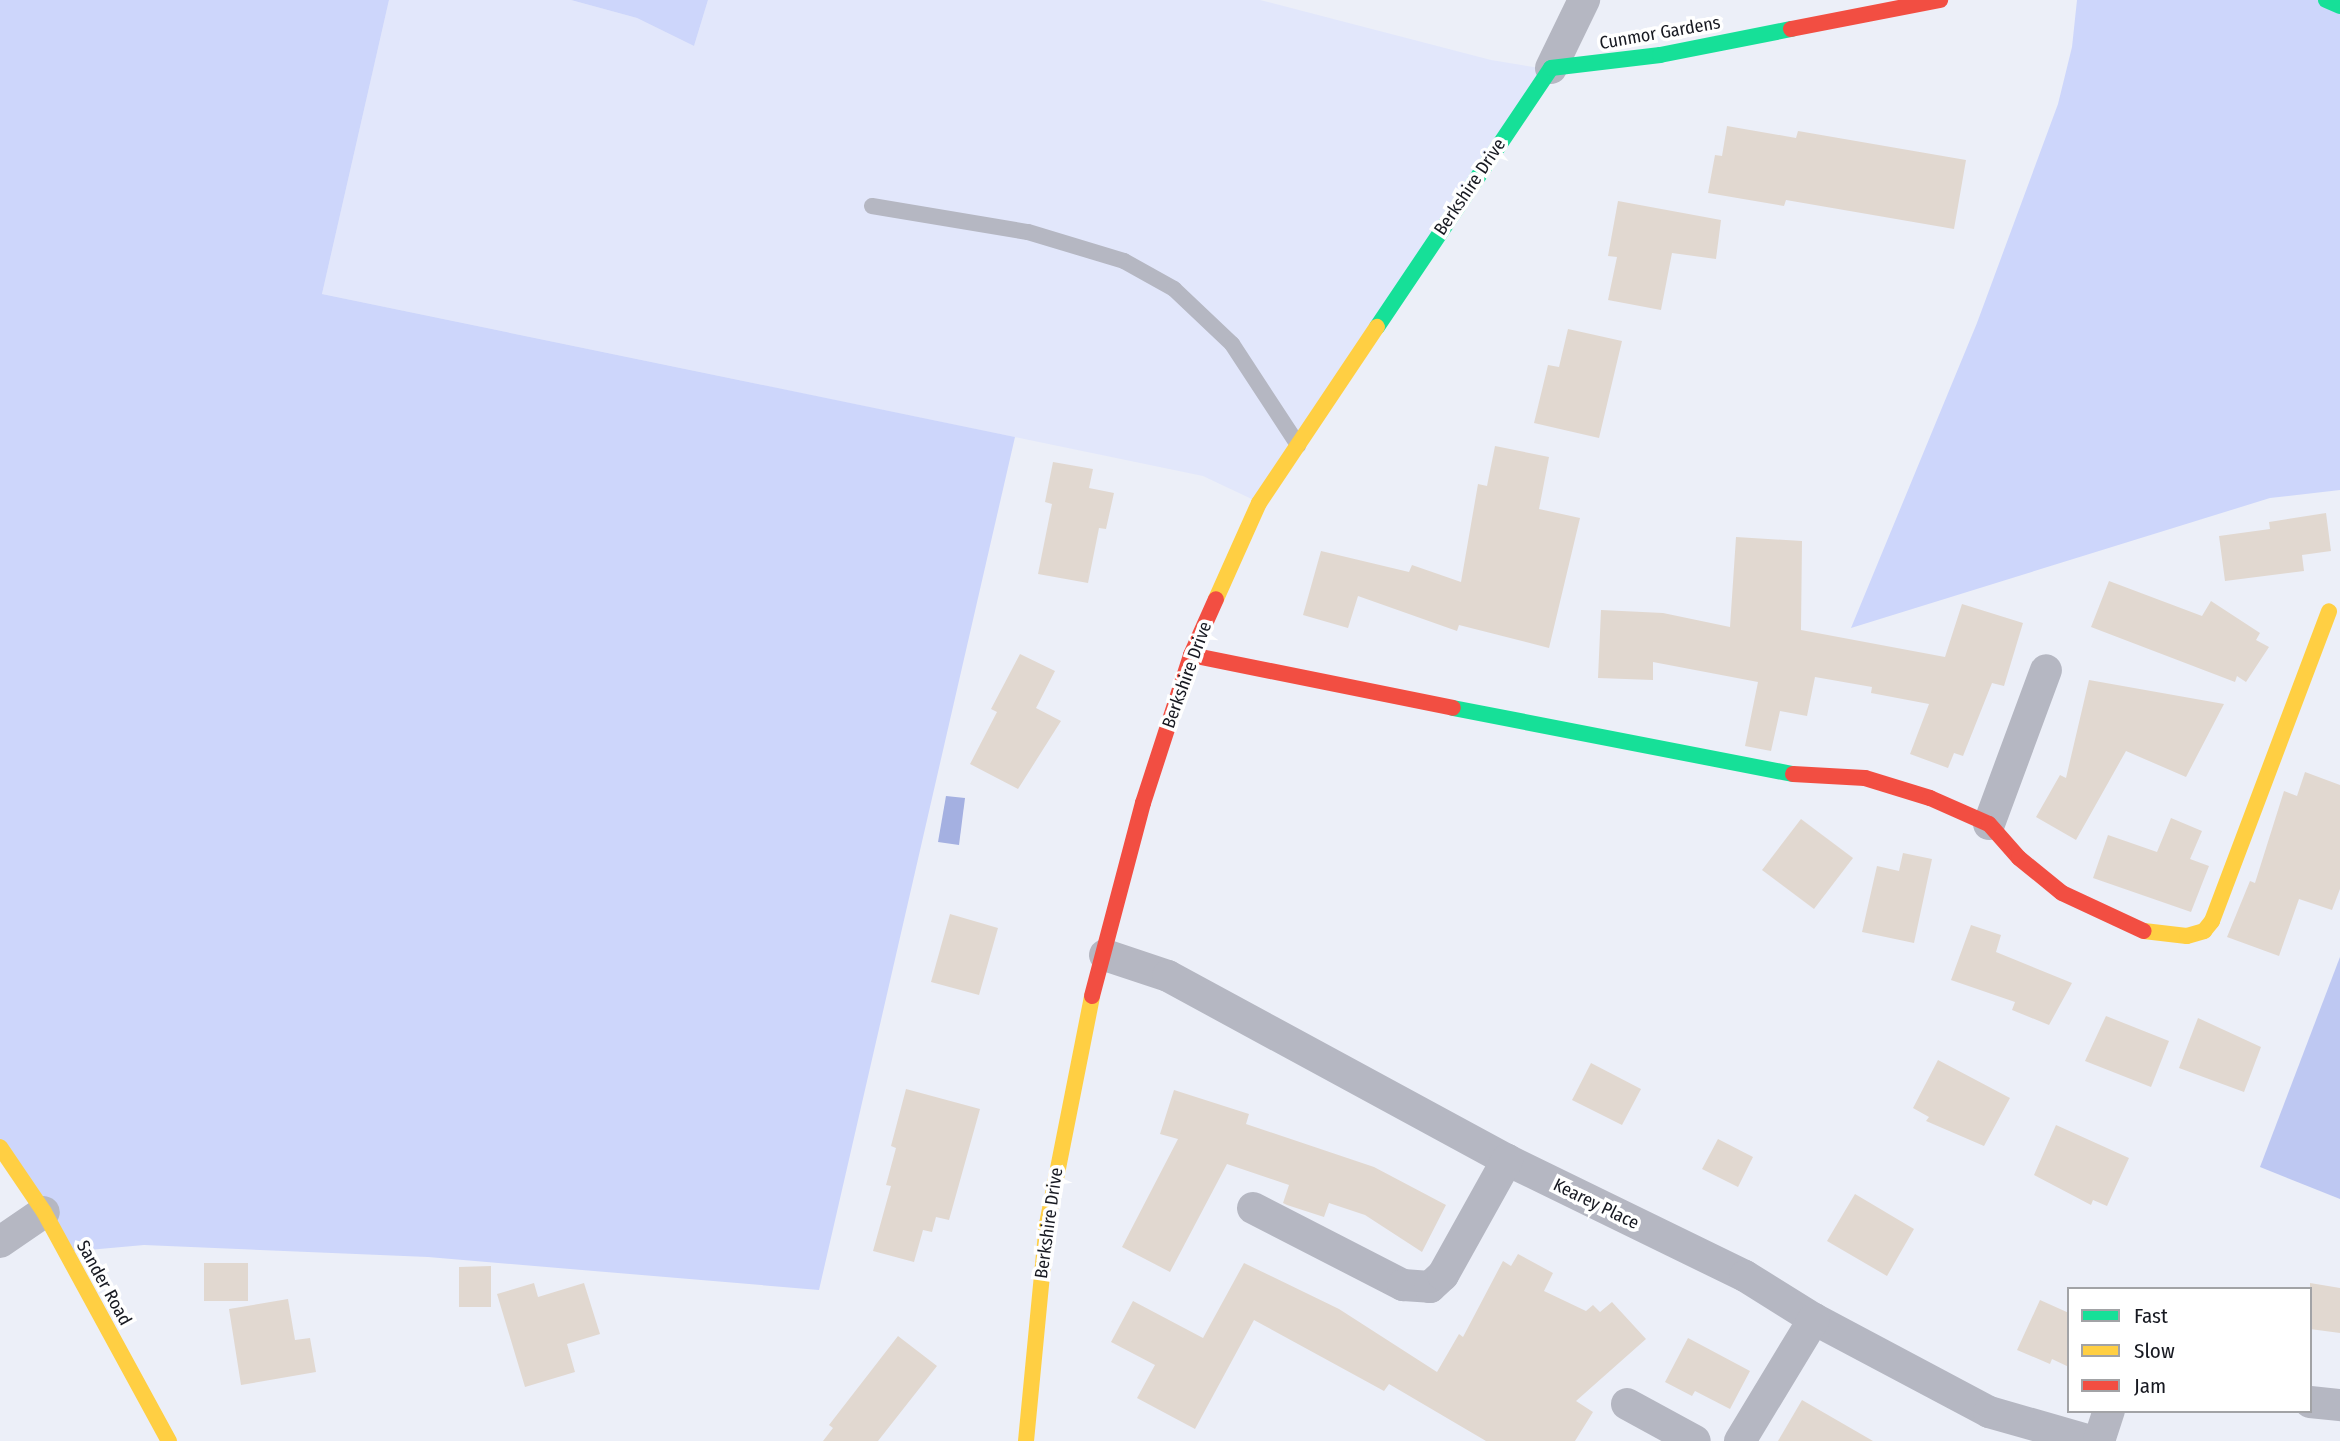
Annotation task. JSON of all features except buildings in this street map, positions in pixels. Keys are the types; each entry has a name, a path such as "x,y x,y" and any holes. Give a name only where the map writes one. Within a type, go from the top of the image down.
{"street":[{"name":"Berkshire Drive","path":"1026,1441 1047,1224 1080,1043 1143,803 1191,655 1239,540 1298,445 1551,68 1584,0"},
{"name":"Cunmor Gardens","path":"1551,68 1660,55 1940,0"},
{"path":"2326,0 2340,5"},
{"path":"1191,655 1770,773 1865,778 1930,798 1989,824 2019,858 2073,899 2145,931 2187,936 2204,931 2212,921 2329,611"},
{"path":"1989,824 2046,670"},
{"name":"Kearey Place","path":"1105,955 1168,976 1507,1160 1745,1276 1814,1319 1989,1412 2091,1441"},
{"name":"Sander Road","path":"0,1147 44,1212 169,1441"},
{"path":"1253,1208 1403,1285 1430,1287 1443,1275 1507,1160"},
{"path":"0,1242 44,1212"},
{"path":"1740,1441 1814,1319"},
{"path":"2312,1402 2340,1405"},
{"path":"1627,1404 1695,1441"},
{"path":"2099,1441 2108,1413"}],"lane":[{"path":"872,206 1028,232 1124,261 1174,289 1232,344 1298,445"}],"shaded area":[{"path":"0,0 389,0 322,294 1015,437 819,1290 428,1257 144,1245 66,1252 0,1149"},
{"path":"389,0 571,0 637,18 694,46 708,0 1260,0 1491,60 1546,69 1258,502 1203,476 322,294"},
{"path":"571,0 708,0 694,46 637,18"},
{"path":"2077,0 2323,0 2340,7 2340,490 2270,498 1851,628 1977,323 2058,104 2072,47"},
{"path":"946,796 965,798 959,845 938,842"},
{"path":"2340,957 2340,1199 2260,1167"}],"traffic: fast":[{"path":"2326,0 2340,6"},
{"path":"1377,327 1551,68 1660,55 1791,29"},
{"path":"1453,708 1793,774"}],"traffic: slow":[{"path":"1216,599 1259,503 1377,327"},
{"path":"2144,931 2187,936 2204,931 2212,921 2329,611"},
{"path":"1026,1441 1047,1224 1092,996"},
{"path":"0,1147 44,1212 169,1441"}],"traffic: jam":[{"path":"1791,29 1940,0"},
{"path":"1092,996 1143,803 1191,655 1216,599"},
{"path":"1191,655 1453,708"},
{"path":"1793,774 1865,778 1930,798 1989,824 2019,858 2062,893 2144,931"}]}
